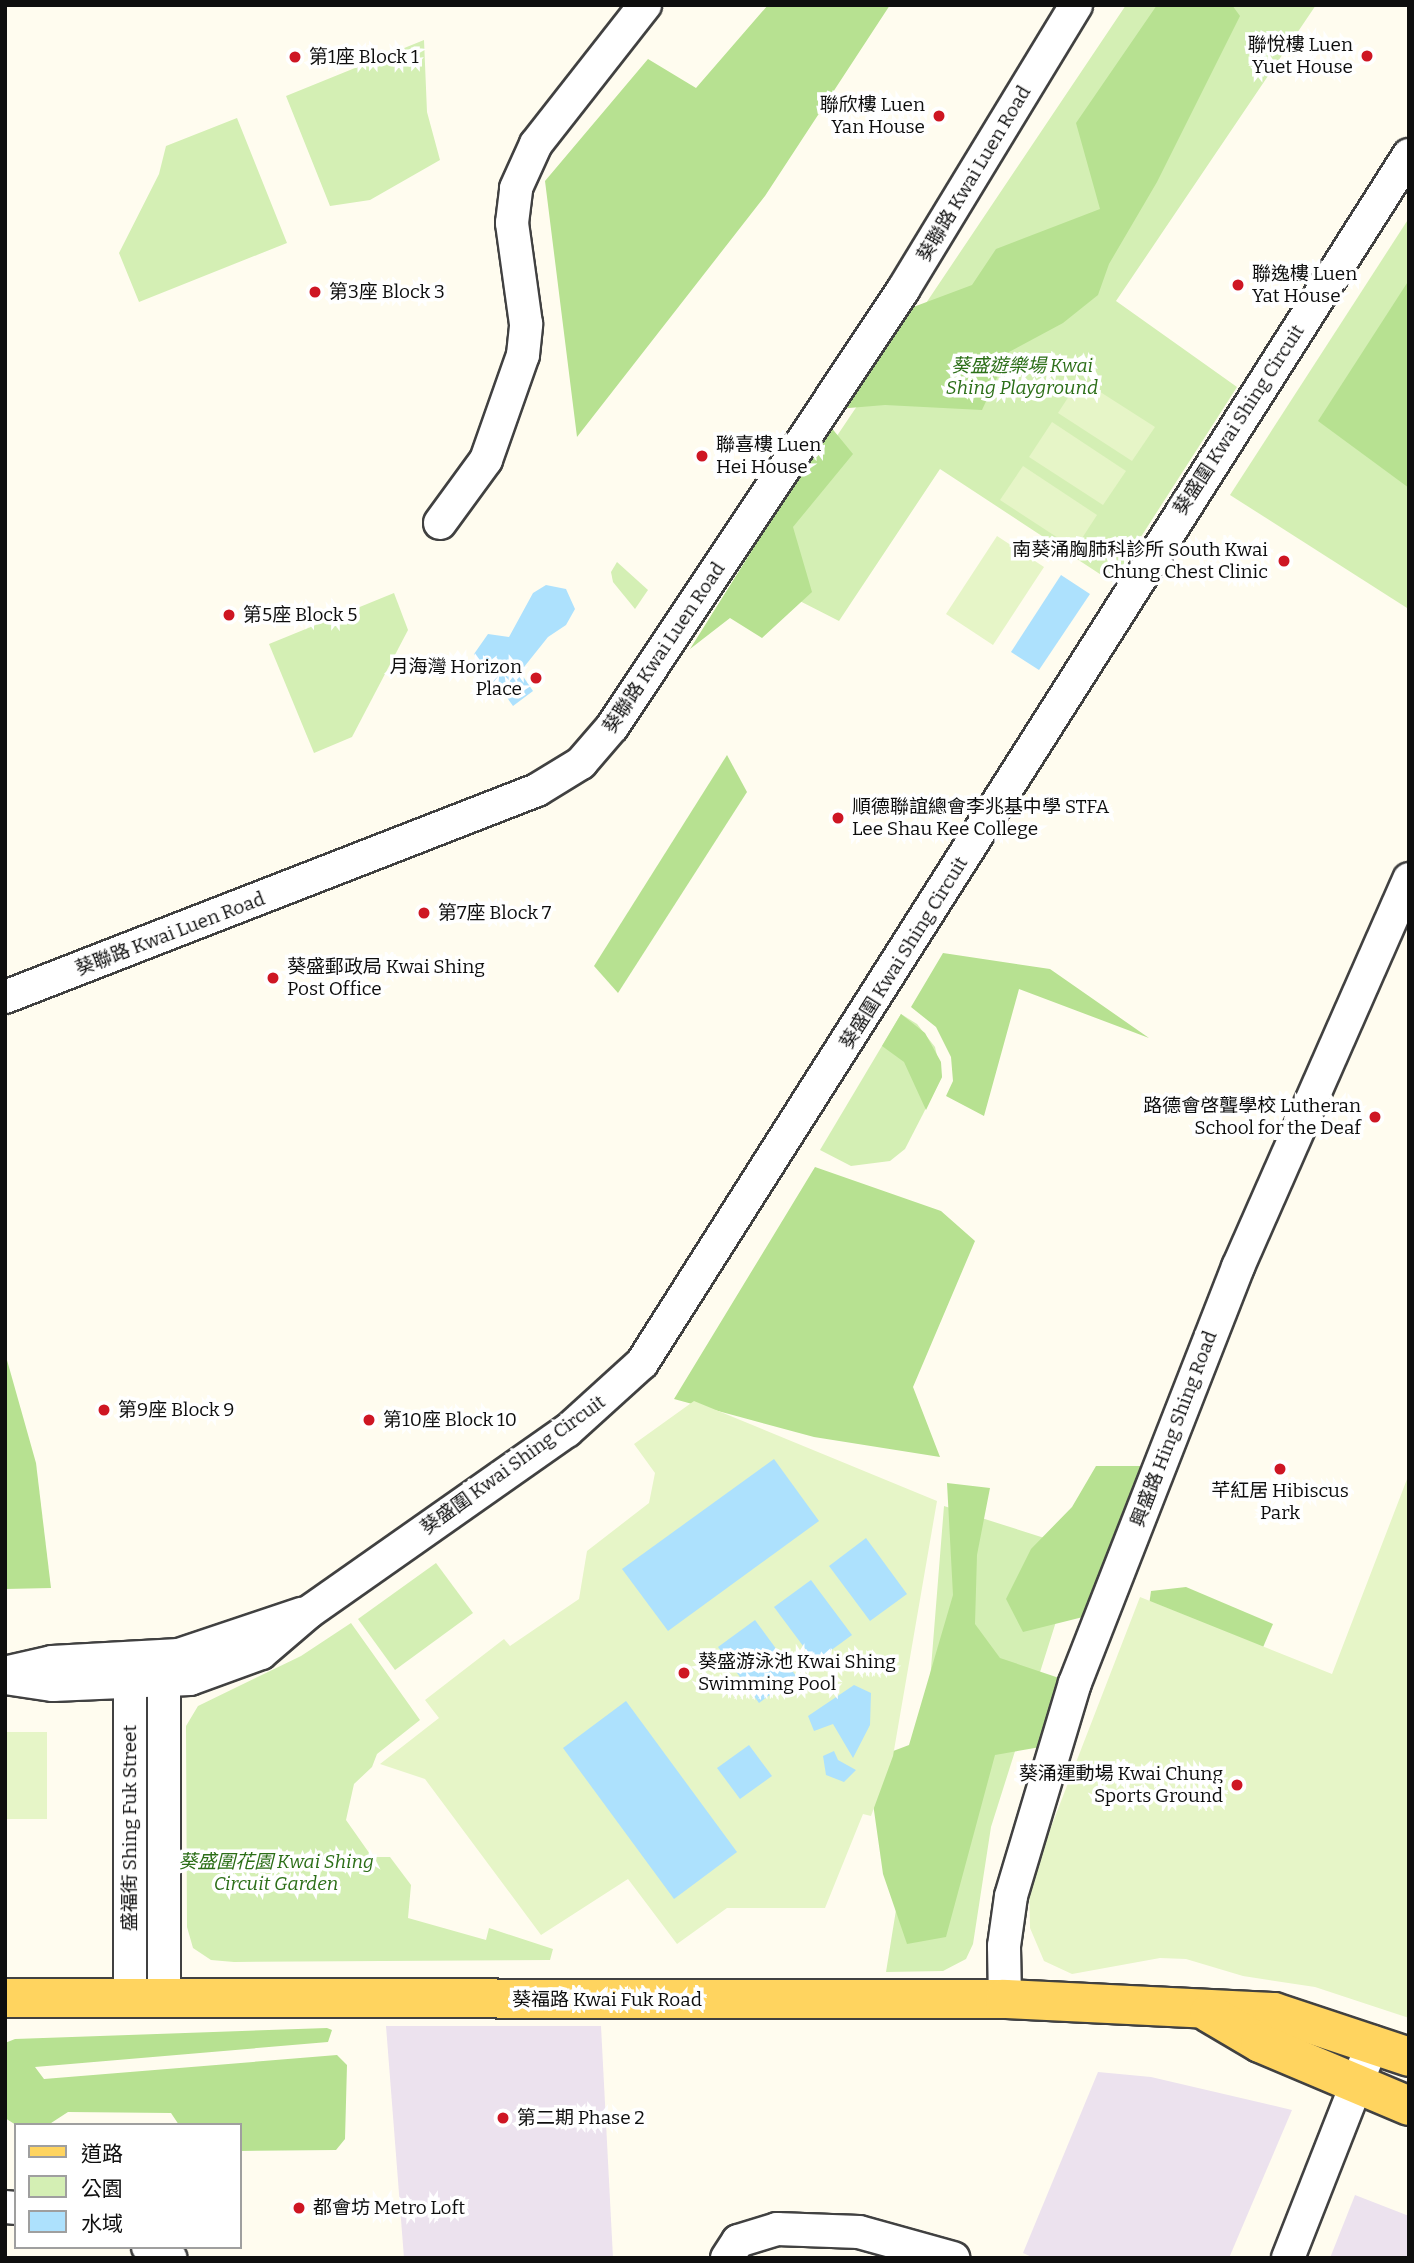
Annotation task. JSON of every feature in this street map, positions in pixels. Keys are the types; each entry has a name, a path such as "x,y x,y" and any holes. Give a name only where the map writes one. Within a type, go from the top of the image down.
{"main road":[{"name":"葵福路 Kwai Fuk Road","path":"5,1998 1005,1999 1208,2012 1274,2012 1373,2042 1409,2057"},
{"name":"葵福路 Kwai Fuk Road","path":"1208,2012 1260,2043 1409,2106"}],"street":[{"path":"440,523 486,460 523,355 527,324 512,223 516,188 536,145 646,5"},
{"name":"葵聯路 Kwai Luen Road","path":"5,997 537,790 581,763 612,727 903,290 1076,5"},
{"name":"葵盛圍 Kwai Shing Circuit","path":"5,1672 52,1662 130,1670 164,1669 206,1677 261,1653 309,1612 567,1431 642,1363 1409,155"},
{"name":"興盛路 Hing Shing Road","path":"1005,1999 1004,1945 1011,1896 1075,1682 1238,1267 1406,892"},
{"name":"盛福街 Shing Fuk Street","path":"147,1998 164,1669"},
{"name":"葵盛圍 Kwai Shing Circuit","path":"5,1678 53,1685 130,1670"},
{"name":"盛福街 Shing Fuk Street","path":"130,1670 147,1998"},
{"path":"1288,2258 1373,2042"},
{"path":"727,2258 738,2241 777,2229 859,2232 953,2258"},
{"path":"152,2249 172,2258"}],"shaded area":[{"path":"386,2026 601,2026 613,2258 404,2258"},
{"path":"1098,2072 1151,2077 1292,2110 1229,2258 1034,2258 1023,2253"},
{"path":"1355,2195 1409,2216 1409,2258 1330,2258"}],"green space":[{"path":"768,5 890,5 765,196 577,437 545,181 648,59 696,88"},
{"name":"葵盛遊樂場 Kwai Shing Playground","path":"1126,5 1316,5 1116,301 1237,387 1112,582 940,469 839,621 745,573"},
{"path":"1157,5 1232,5 1240,16 1157,182 1109,264 1098,295 1063,323 1009,352 982,410 885,405 837,409 908,309 972,285 996,249 1100,209 1076,123"},
{"path":"424,40 427,112 440,160 370,200 330,206 286,96"},
{"path":"237,118 287,243 139,302 119,253 159,174 166,146"},
{"path":"1409,218 1409,608 1407,608 1230,495"},
{"path":"1409,280 1409,488 1318,421"},
{"path":"1080,379 1155,427 1132,461 1058,413"},
{"path":"1052,422 1126,471 1103,505 1029,457"},
{"path":"830,426 853,454 793,527 812,592 762,638 730,618 690,649"},
{"path":"1023,466 1097,515 1075,549 1000,500"},
{"path":"997,536 1044,567 993,645 946,614"},
{"path":"617,562 648,590 635,609 613,582 611,572"},
{"path":"394,593 408,630 352,737 314,753 269,644"},
{"path":"727,755 747,792 618,993 594,966"},
{"path":"943,953 1050,969 1149,1038 1019,989 984,1116 946,1096 953,1081 951,1057 936,1027 911,1007"},
{"path":"901,1014 917,1024 935,1047 942,1077 905,1149 890,1161 851,1166 820,1150"},
{"path":"901,1014 925,1033 941,1062 942,1077 926,1110 904,1062 882,1046"},
{"path":"815,1167 941,1211 975,1241 913,1387 940,1457 814,1437 674,1399"},
{"path":"5,1353 36,1463 51,1588 5,1589"},
{"name":"葵盛游泳池 Kwai Shing Swimming Pool","path":"694,1401 937,1501 893,1756 871,1816 863,1814 825,1908 727,1908 677,1944 628,1879 541,1935 425,1779 380,1764 439,1718 425,1700 504,1639 510,1646 579,1599 587,1551 649,1503 655,1473 634,1444"},
{"path":"1096,1466 1151,1466 1091,1615 1023,1632 1006,1599 1031,1549 1072,1507"},
{"name":"葵涌運動場 Kwai Chung Sports Ground","path":"1409,1474 1409,2018 1315,1987 1243,1976 1186,1959 1160,1958 1072,1974 1044,1961 1030,1928 1029,1884 1140,1597 1332,1674"},
{"path":"947,1483 990,1488 977,1555 975,1624 1000,1658 1062,1679 1046,1746 995,1755 946,1937 907,1944 883,1874 867,1761 909,1745 953,1595"},
{"path":"944,1506 1079,1549 991,1827 973,1944 966,1959 943,1971 886,1972 927,1718"},
{"path":"436,1563 473,1613 395,1670 358,1619"},
{"path":"1186,1587 1273,1624 1252,1673 1146,1627 1151,1591"},
{"name":"葵盛圍花園 Kwai Shing Circuit Garden","path":"351,1623 420,1720 377,1754 372,1767 354,1784 346,1820 372,1857 390,1857 411,1885 408,1918 486,1940 489,1928 553,1949 550,1960 234,1962 211,1960 193,1948 187,1927 186,1726 198,1706 301,1656"},
{"path":"5,1732 47,1732 47,1819 5,1819"},
{"path":"327,2028 332,2030 328,2042 35,2067 44,2079 337,2055 347,2065 345,2139 336,2150 242,2151 242,2123 178,2123 171,2113 68,2112 51,2123 14,2124 5,2118 5,2043 15,2039"}],"water":[{"path":"1061,575 1090,594 1039,670 1011,652"},
{"path":"546,585 566,589 575,609 566,625 548,637 520,672 533,691 513,706 501,689 483,684 484,669 474,654 488,634 509,637 533,593"},
{"path":"774,1459 819,1521 668,1631 622,1569"},
{"path":"866,1538 907,1594 870,1621 829,1566"},
{"path":"811,1580 852,1635 815,1662 774,1607"},
{"path":"755,1620 796,1676 759,1703 718,1647"},
{"path":"854,1685 871,1693 870,1725 853,1758 833,1724 814,1731 808,1716"},
{"path":"626,1701 737,1852 674,1899 563,1748"},
{"path":"749,1745 772,1776 740,1799 717,1768"},
{"path":"834,1751 838,1760 856,1770 844,1782 826,1775 823,1756"}],"place":[{"name":"聯悅樓 Luen Yuet House","path":"1367,56"},
{"name":"第1座 Block 1","path":"295,57"},
{"name":"聯欣樓 Luen Yan House","path":"939,116"},
{"name":"聯逸樓 Luen Yat House","path":"1238,285"},
{"name":"第3座 Block 3","path":"315,292"},
{"name":"聯喜樓 Luen Hei House","path":"702,456"},
{"name":"南葵涌胸肺科診所 South Kwai Chung Chest Clinic","path":"1284,561"},
{"name":"第5座 Block 5","path":"229,615"},
{"name":"月海灣 Horizon Place","path":"536,678"},
{"name":"順德聯誼總會李兆基中學 STFA Lee Shau Kee College","path":"838,818"},
{"name":"第7座 Block 7","path":"424,913"},
{"name":"葵盛郵政局 Kwai Shing Post Office","path":"273,978"},
{"name":"路德會啓聾學校 Lutheran School for the Deaf","path":"1375,1117"},
{"name":"第9座 Block 9","path":"104,1410"},
{"name":"第10座 Block 10","path":"369,1420"},
{"name":"芊紅居 Hibiscus Park","path":"1280,1469"},
{"name":"葵盛游泳池 Kwai Shing Swimming Pool","path":"684,1673"},
{"name":"葵涌運動場 Kwai Chung Sports Ground","path":"1237,1785"},
{"name":"第二期 Phase 2","path":"503,2118"},
{"name":"都會坊 Metro Loft","path":"299,2208"}]}
